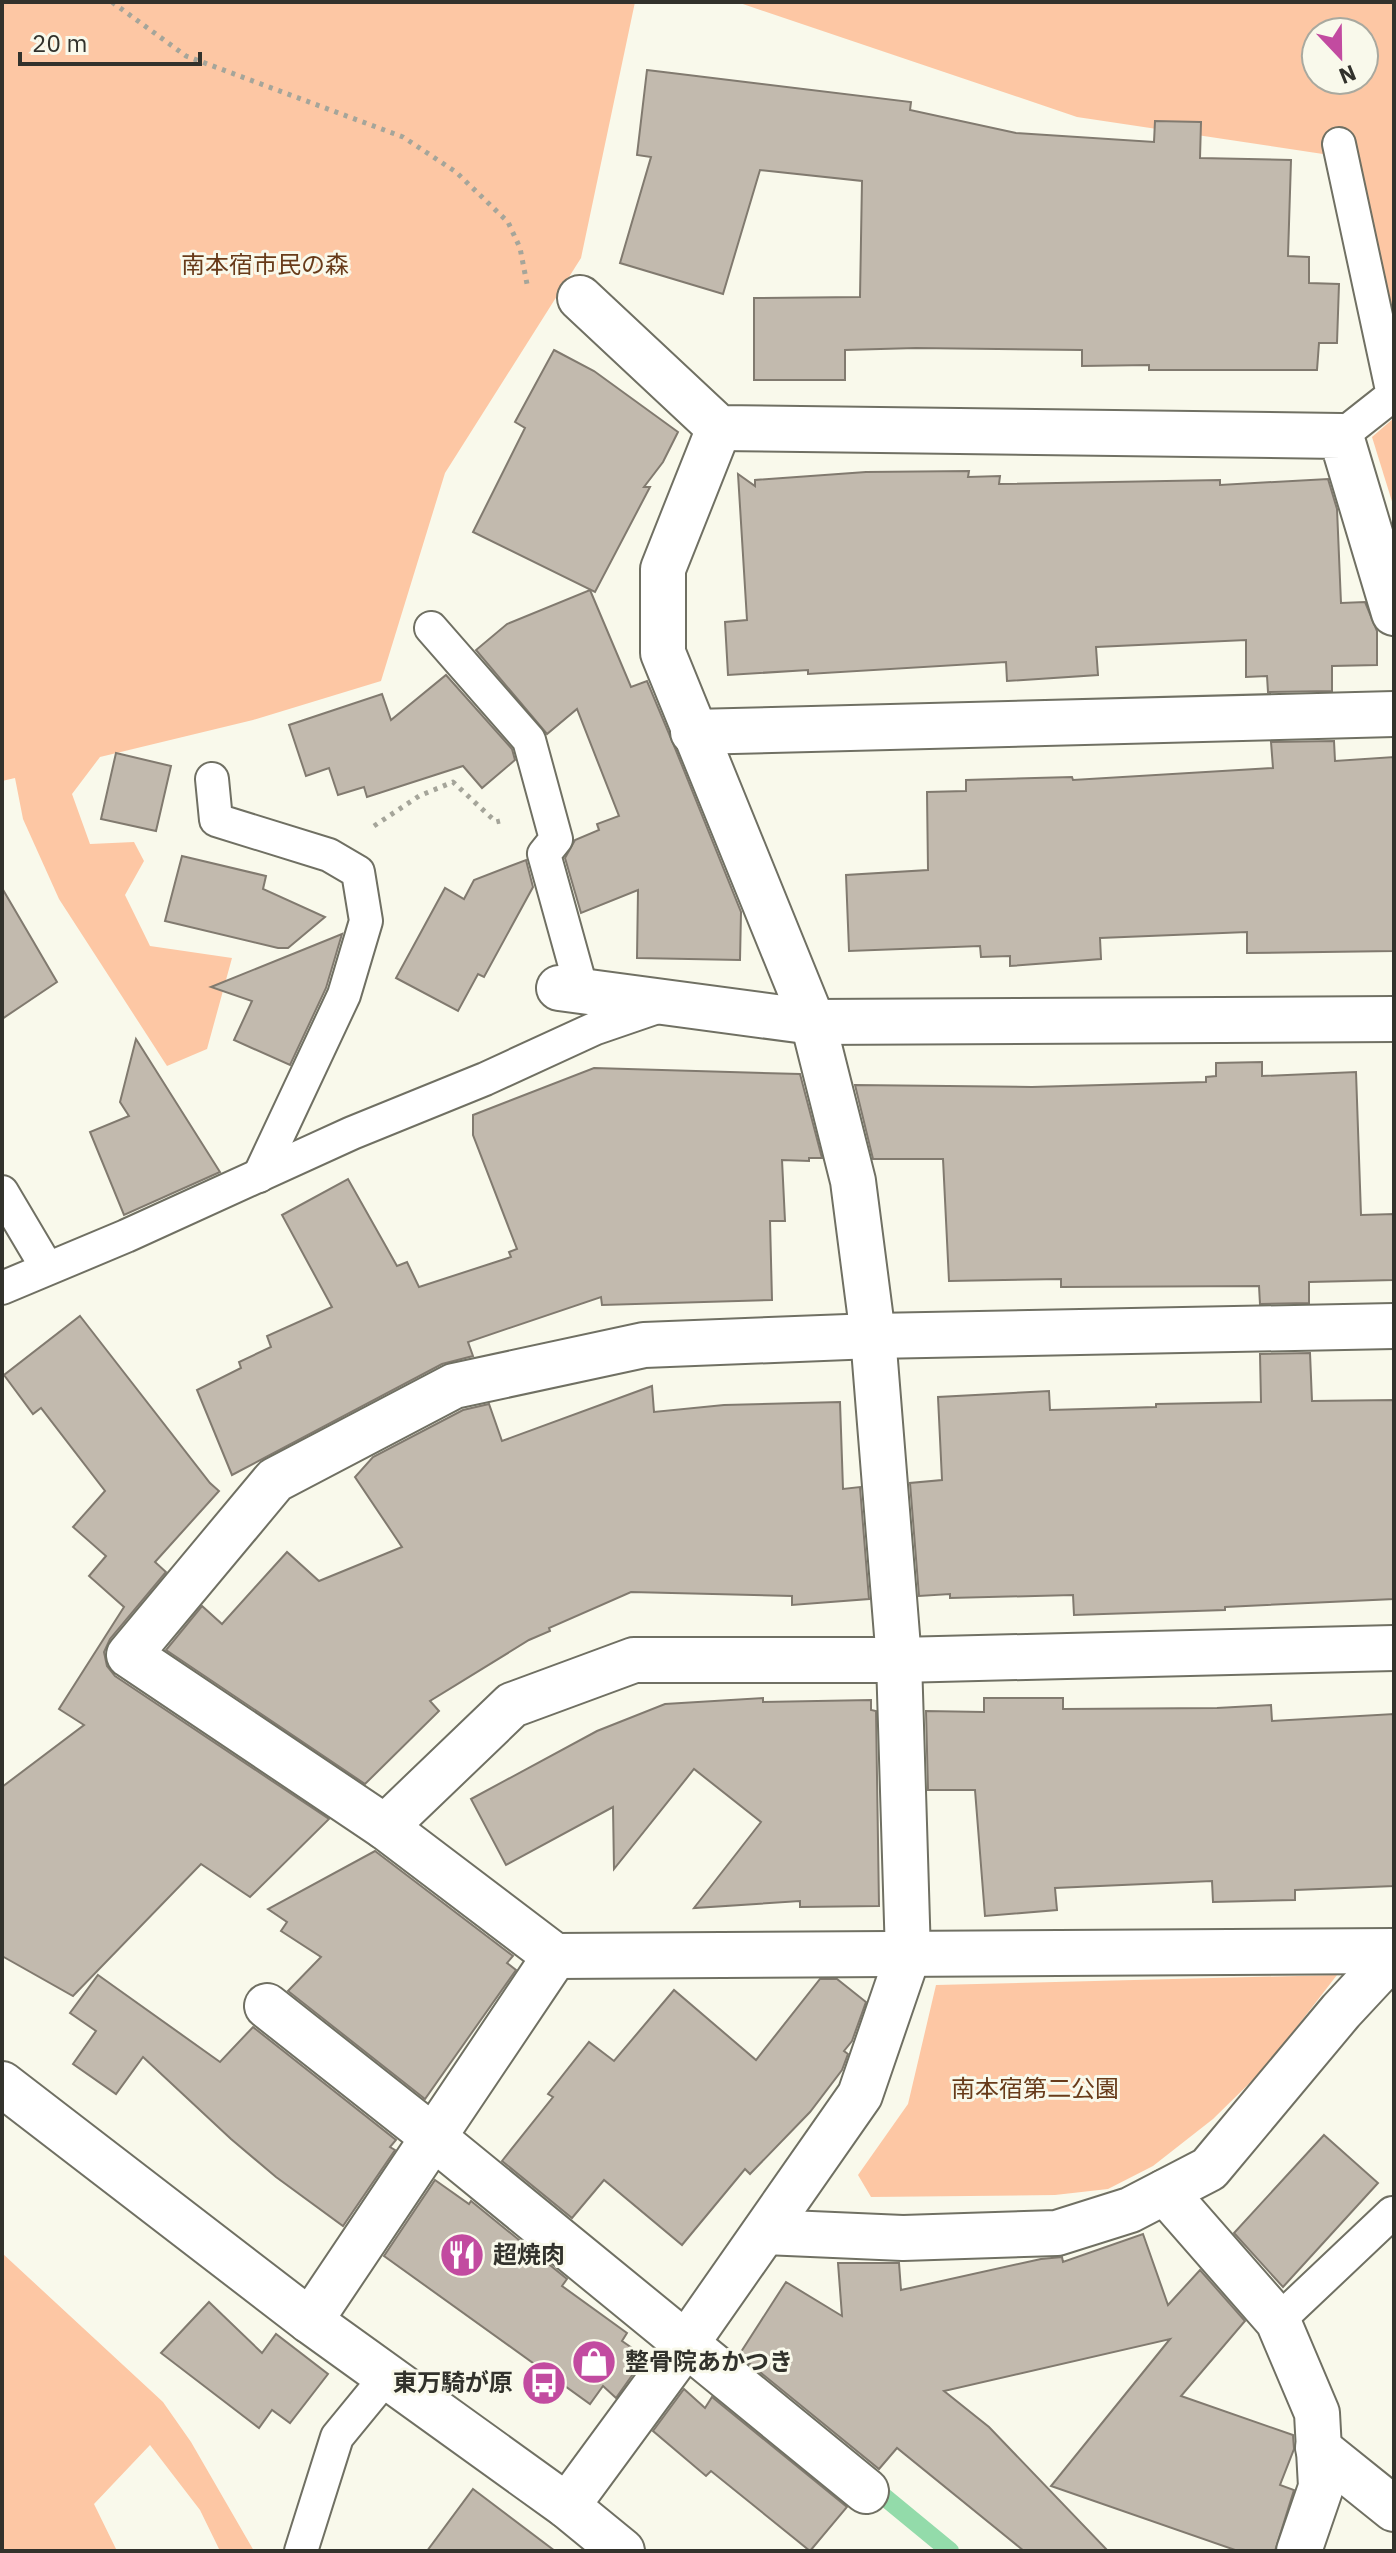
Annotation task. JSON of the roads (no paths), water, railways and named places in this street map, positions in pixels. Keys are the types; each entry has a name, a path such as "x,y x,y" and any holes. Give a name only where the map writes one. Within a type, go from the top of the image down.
{"street":[{"path":"580,298 719,428 1341,436 1394,613"},
{"path":"567,2506 686,2344 860,2095 908,1955 899,1660 873,1336 853,1181 813,1022 663,653 663,569 719,428"},
{"path":"693,732 1394,714"},
{"path":"570,990 813,1022 1394,1019"},
{"path":"1394,1326 873,1336 644,1345 454,1386 275,1480 129,1655 385,1827 555,1956 1394,1952"},
{"path":"385,1827 512,1705 634,1660 899,1660 1394,1648"},
{"path":"765,2232 903,2238 1057,2233 1130,2210 1209,2169 1394,1952"},
{"path":"310,2321 555,1956"},
{"path":"267,2006 433,2137 866,2491"},
{"path":"2,2084 310,2321 567,2506 622,2551"},
{"path":"1165,2192 1278,2321 1317,2413 1321,2487 1299,2551"},
{"path":"1318,2448 1394,2509"}],"lane":[{"path":"1339,144 1393,395 1341,436"},
{"path":"431,628 529,740 556,839 544,854 570,990"},
{"path":"212,779 216,820 329,855 358,872 366,921 344,995 259,1176"},
{"path":"2,1288 596,1028 670,1003"},
{"path":"2,1192 47,1268"},
{"path":"1278,2321 1394,2214"},
{"path":"301,2551 337,2437 387,2376"}],"waterway":[{"path":"882,2495 950,2551"}],"place":[{"name":"超焼肉","path":"462,2255"},
{"name":"整骨院あかつき","path":"594,2362"},
{"name":"東万騎が原","path":"544,2383"}],"park label":[{"name":"南本宿市民の森","path":"265,265"},
{"name":"南本宿第二公園","path":"1035,2089"}]}
